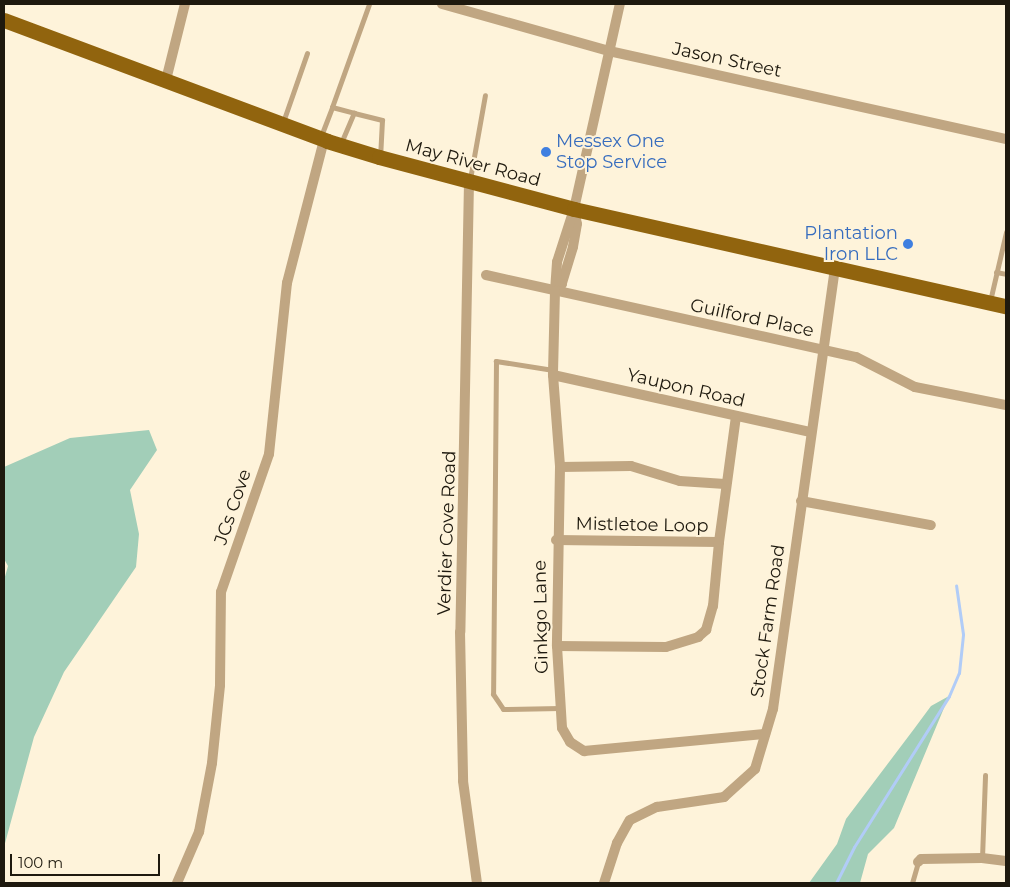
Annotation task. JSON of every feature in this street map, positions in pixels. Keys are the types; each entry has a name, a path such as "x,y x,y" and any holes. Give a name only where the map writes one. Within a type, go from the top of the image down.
{"main road":[{"name":"May River Road","path":"4,20 282,125 380,157 574,209 1006,306"}],"street":[{"path":"166,80 185,4"},
{"name":"Jason Street","path":"442,4 609,51 1006,139"},
{"name":"Ginkgo Lane","path":"620,4 574,209 557,262 553,373 560,467 556,540 557,646 562,728 570,742 584,750 765,734"},
{"name":"JCs Cove","path":"177,883 199,832 212,763 220,686 221,592 269,454 287,283 322,139"},
{"name":"Verdier Cove Road","path":"469,182 460,641 463,781 477,883"},
{"name":"Stock Farm Road","path":"604,883 617,843 630,820 657,807 724,797 755,769 773,709 835,268"},
{"name":"Guilford Place","path":"486,275 856,358 915,387 1006,405"},
{"name":"Yaupon Road","path":"553,373 811,432"},
{"name":"Mistletoe Loop","path":"556,540 719,542 725,484 736,416"},
{"path":"560,467 631,466 680,481 725,484"},
{"path":"801,501 931,525"},
{"path":"557,646 666,647 698,637 706,630 712,606 719,542"},
{"path":"918,862 921,859 982,858 1006,861"}],"lane":[{"path":"322,139 369,4"},
{"path":"282,125 297,91 307,52"},
{"path":"469,182 485,95"},
{"path":"332,107 384,124 380,157"},
{"path":"340,145 354,113"},
{"path":"989,303 1006,232"},
{"path":"996,272 1006,274"},
{"path":"553,373 496,361 494,694 504,709 560,708"},
{"path":"982,858 985,775"},
{"path":"912,883 918,862"}],"green space":[{"path":"149,430 157,450 130,490 139,534 136,567 64,672 34,737 4,847 4,580 8,566 4,559 4,467 70,438"},
{"path":"949,696 894,828 868,854 860,883 809,883 837,844 846,819 931,706"}],"waterway":[{"path":"836,883 854,847 949,696 959,673 963,634 956,585"}],"place":[{"name":"Messex One Stop Service","path":"546,152"},
{"name":"Plantation Iron LLC","path":"908,244"}]}
